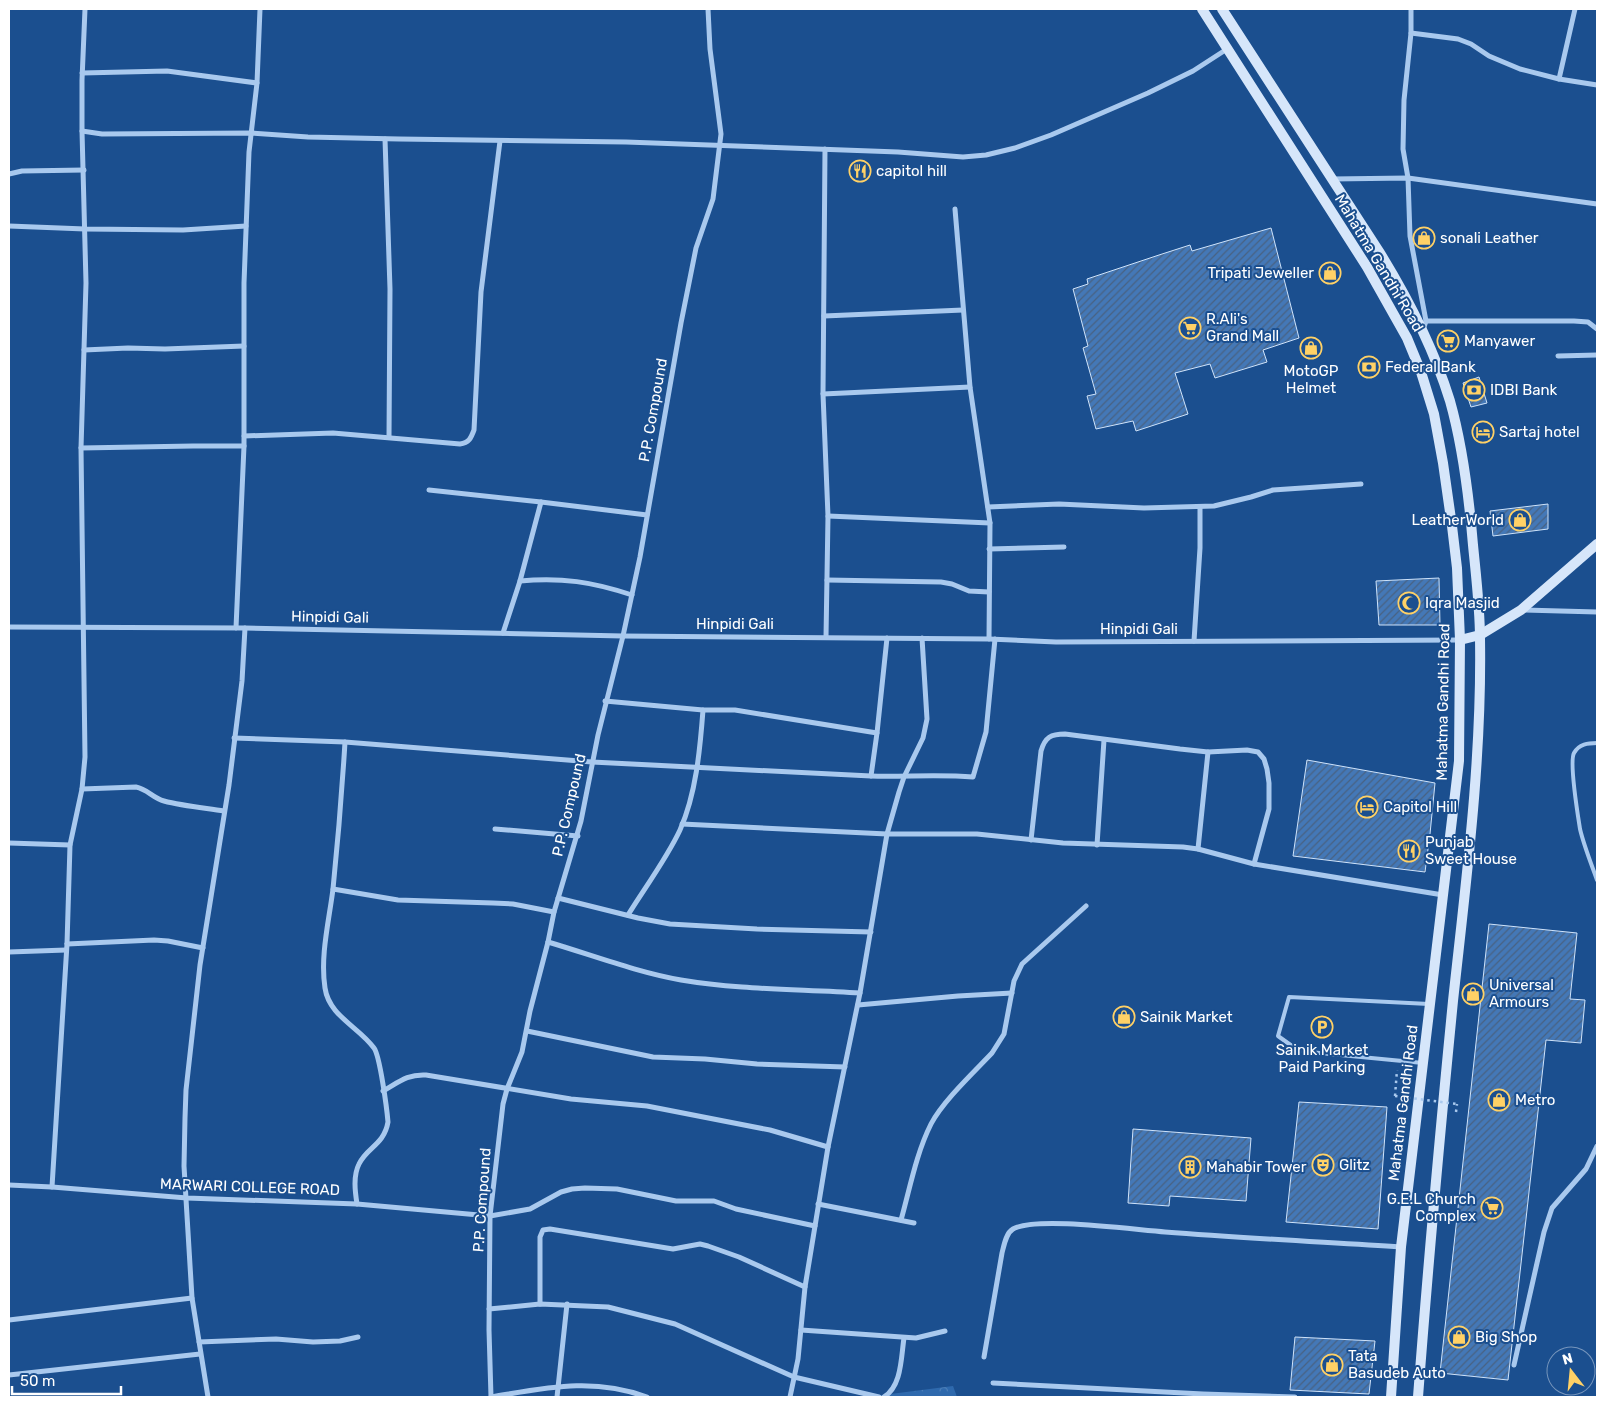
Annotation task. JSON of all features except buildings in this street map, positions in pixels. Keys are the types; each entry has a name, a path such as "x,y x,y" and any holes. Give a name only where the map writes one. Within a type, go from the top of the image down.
{"main road":[{"name":"Mahatma Gandhi Road","path":"1202,9 1229,48 1388,302 1407,338 1421,372 1434,414 1443,463 1457,568 1460,640 1460,761 1400,1247 1391,1397"},
{"name":"Mahatma Gandhi Road","path":"1222,9 1425,326 1450,403 1470,504 1480,636 1480,696 1476,769 1436,1172 1418,1397"},
{"path":"1460,640 1480,636 1521,610 1597,544"}],"street":[{"path":"52,1187 70,845 82,788 85,756 81,448 86,283 82,131 85,9"},
{"path":"236,628 244,446 244,283 248,152 257,83 260,9"},
{"name":"P.P. Compound","path":"490,1397 490,1216 497,1152 507,1089 522,1052 554,912 578,836 605,702 632,595 696,248 713,199 721,134 710,49 708,9"},
{"path":"1411,9 1411,34 1404,100 1403,149 1408,178 1410,236 1425,326 1574,321 1588,322 1597,330"},
{"path":"1559,79 1575,9"},
{"path":"1411,34 1458,39 1512,66 1559,79 1597,85"},
{"path":"82,131 102,134 251,133 308,137 626,142 825,149 963,157 986,155 1015,148 1051,135 1176,80 1229,48"},
{"path":"82,73 167,71 257,83"},
{"path":"384,138 390,289 389,437"},
{"path":"244,436 333,432 460,444 466,443 471,438 474,430 481,292 500,141"},
{"path":"825,149 823,394 828,516 826,637"},
{"path":"9,174 84,170"},
{"path":"1331,179 1408,178 1597,204"},
{"path":"955,210 970,387 990,523 988,639"},
{"path":"9,226 183,230 246,226"},
{"path":"824,316 963,310"},
{"path":"84,350 244,346"},
{"path":"1558,356 1597,355"},
{"path":"823,394 970,387"},
{"path":"81,448 244,446"},
{"path":"988,507 1059,504 1144,508 1200,507 1231,503 1273,490 1361,484"},
{"path":"428,490 542,502 647,516"},
{"path":"503,632 520,581 542,502"},
{"path":"1194,641 1200,548 1200,507"},
{"path":"828,516 990,523"},
{"path":"990,549 1064,547"},
{"path":"520,581 553,579 583,582 632,595"},
{"path":"828,580 941,582 969,591 989,592"},
{"path":"1521,610 1597,612"},
{"name":"Hinpidi Gali","path":"9,627 245,628 623,636 995,639 1056,642 1460,640"},
{"path":"208,1397 192,1298 184,1166 186,1090 203,948 242,681 245,628"},
{"path":"871,776 887,638"},
{"path":"790,1397 818,1204 858,1005 887,834 904,776 926,730 922,638"},
{"path":"234,738 345,742 592,762 871,776 928,774 973,777 986,732 995,639"},
{"path":"605,702 703,710 735,710 877,734"},
{"path":"628,915 674,841 682,824 691,794 696,767 703,710"},
{"path":"1031,840 1041,751 1044,741 1049,736 1056,734 1208,752 1247,750 1258,752 1264,759 1269,783 1269,809 1254,864"},
{"path":"1098,845 1104,740"},
{"path":"345,742 342,800 324,961 326,994 328,1001 337,1012 375,1049 379,1059 387,1114 386,1132 359,1163 355,1175 357,1204"},
{"path":"1198,849 1208,752"},
{"path":"82,788 128,786 143,788 155,797 165,801 224,811"},
{"path":"682,824 887,834 959,833 1098,845 1198,849 1254,864 1444,895"},
{"path":"495,829 578,836"},
{"path":"9,844 70,845"},
{"path":"333,889 398,900 501,903 554,912"},
{"path":"558,898 653,922 757,929 871,932"},
{"path":"901,1220 920,1150 931,1123 941,1109 992,1054 1004,1034 1014,981 1022,964 1086,906"},
{"path":"9,952 154,940 203,948"},
{"path":"548,942 631,968 680,980 731,986 860,993"},
{"path":"858,1005 1012,993"},
{"path":"527,1031 653,1057 757,1064 845,1067"},
{"path":"383,1091 407,1077 415,1075 571,1100 647,1106 786,1134 828,1148"},
{"path":"1514,1365 1544,1232 1552,1208 1586,1169 1597,1146"},
{"name":"MARWARI COLLEGE ROAD","path":"9,1185 187,1198 357,1204 490,1216 530,1209 561,1192 585,1188 617,1189 676,1201 714,1201 736,1209 815,1226"},
{"path":"818,1204 914,1223"},
{"path":"984,1357 1002,1253 1007,1237 1013,1229 1053,1223 1400,1247"},
{"path":"540,1304 540,1237 543,1230 550,1229 673,1249 700,1244 738,1256 805,1287"},
{"path":"9,1320 192,1298"},
{"path":"489,1309 540,1304 608,1307 664,1320 695,1331 794,1377 879,1397"},
{"path":"557,1397 567,1304"},
{"path":"801,1330 904,1338 928,1336 944,1331"},
{"path":"199,1342 276,1339 314,1342 340,1341 358,1336"},
{"path":"884,1397 890,1394 895,1386 904,1338"},
{"path":"9,1375 200,1354"},
{"path":"993,1383 1203,1396 1295,1397"},
{"path":"490,1397 558,1386 604,1387 647,1397"}],"lane":[{"path":"1597,743 1579,746 1573,754 1572,765 1580,829 1597,880"},
{"path":"1423,1063 1299,1051 1278,1036 1289,997 1430,1004"}],"path":[{"path":"1397,1068 1395,1096 1457,1104"}],"green space":[{"path":"953,1386 957,1397 875,1397 875,1396"}],"place":[{"name":"capitol hill","path":"860,171"},
{"name":"sonali Leather","path":"1424,238"},
{"name":"Tripati Jeweller","path":"1330,273"},
{"name":"R.Ali's Grand Mall","path":"1190,328"},
{"name":"Manyawer","path":"1448,341"},
{"name":"MotoGP Helmet","path":"1311,348"},
{"name":"Federal Bank","path":"1369,367"},
{"name":"IDBI Bank","path":"1474,390"},
{"name":"Sartaj hotel","path":"1483,432"},
{"name":"LeatherWorld","path":"1520,520"},
{"name":"Iqra Masjid","path":"1409,603"},
{"name":"Capitol Hill","path":"1367,807"},
{"name":"Punjab Sweet House","path":"1409,851"},
{"name":"Universal Armours","path":"1473,994"},
{"name":"Sainik Market","path":"1124,1017"},
{"name":"Sainik Market Paid Parking","path":"1322,1027"},
{"name":"Metro","path":"1499,1100"},
{"name":"Glitz","path":"1323,1165"},
{"name":"Mahabir Tower","path":"1190,1167"},
{"name":"G.E.L Church Complex","path":"1492,1208"},
{"name":"Big Shop","path":"1459,1337"},
{"name":"Tata Basudeb Auto","path":"1332,1365"}]}
